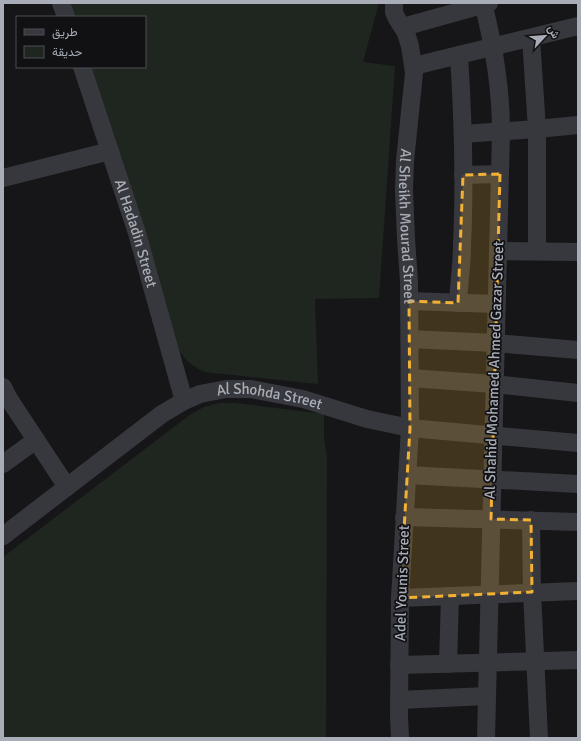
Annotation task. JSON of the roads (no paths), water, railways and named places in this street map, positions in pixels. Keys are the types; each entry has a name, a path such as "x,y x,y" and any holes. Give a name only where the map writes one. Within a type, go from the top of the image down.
{"street":[{"path":"61,3 66,16"},
{"name":"Al Sheikh Mourad Street","path":"394,3 394,12 403,26 410,46 414,66 414,86 405,161 404,190 410,339 410,428"},
{"path":"403,26 486,4"},
{"name":"Al Shahid Mohamed Ahmed Gazar Street","path":"486,4 494,47 499,88 501,132 492,435 486,738"},
{"path":"414,66 578,26"},
{"path":"531,38 538,129 537,251"},
{"path":"458,303 462,246 463,176 463,134 459,55"},
{"name":"Al Hadadin Street","path":"82,68 137,233 184,401"},
{"path":"463,134 578,125"},
{"path":"3,178 110,151"},
{"path":"463,176 500,174"},
{"path":"498,251 578,252"},
{"path":"409,301 496,304"},
{"path":"410,339 495,343 578,350"},
{"path":"410,378 494,384 578,393"},
{"name":"Al Shohda Street","path":"3,536 162,414 184,401 200,394 217,390 234,388 252,389 286,395 367,419 410,428 578,444"},
{"path":"5,396 67,487"},
{"name":"Adel Younis Street","path":"400,738 400,598 410,428"},
{"path":"3,464 36,440"},
{"path":"407,475 578,484"},
{"path":"404,517 578,522"},
{"path":"531,520 532,592 539,738"},
{"path":"400,598 578,591"},
{"path":"448,664 450,596"},
{"path":"399,665 578,660"},
{"path":"399,700 487,696"}]}
